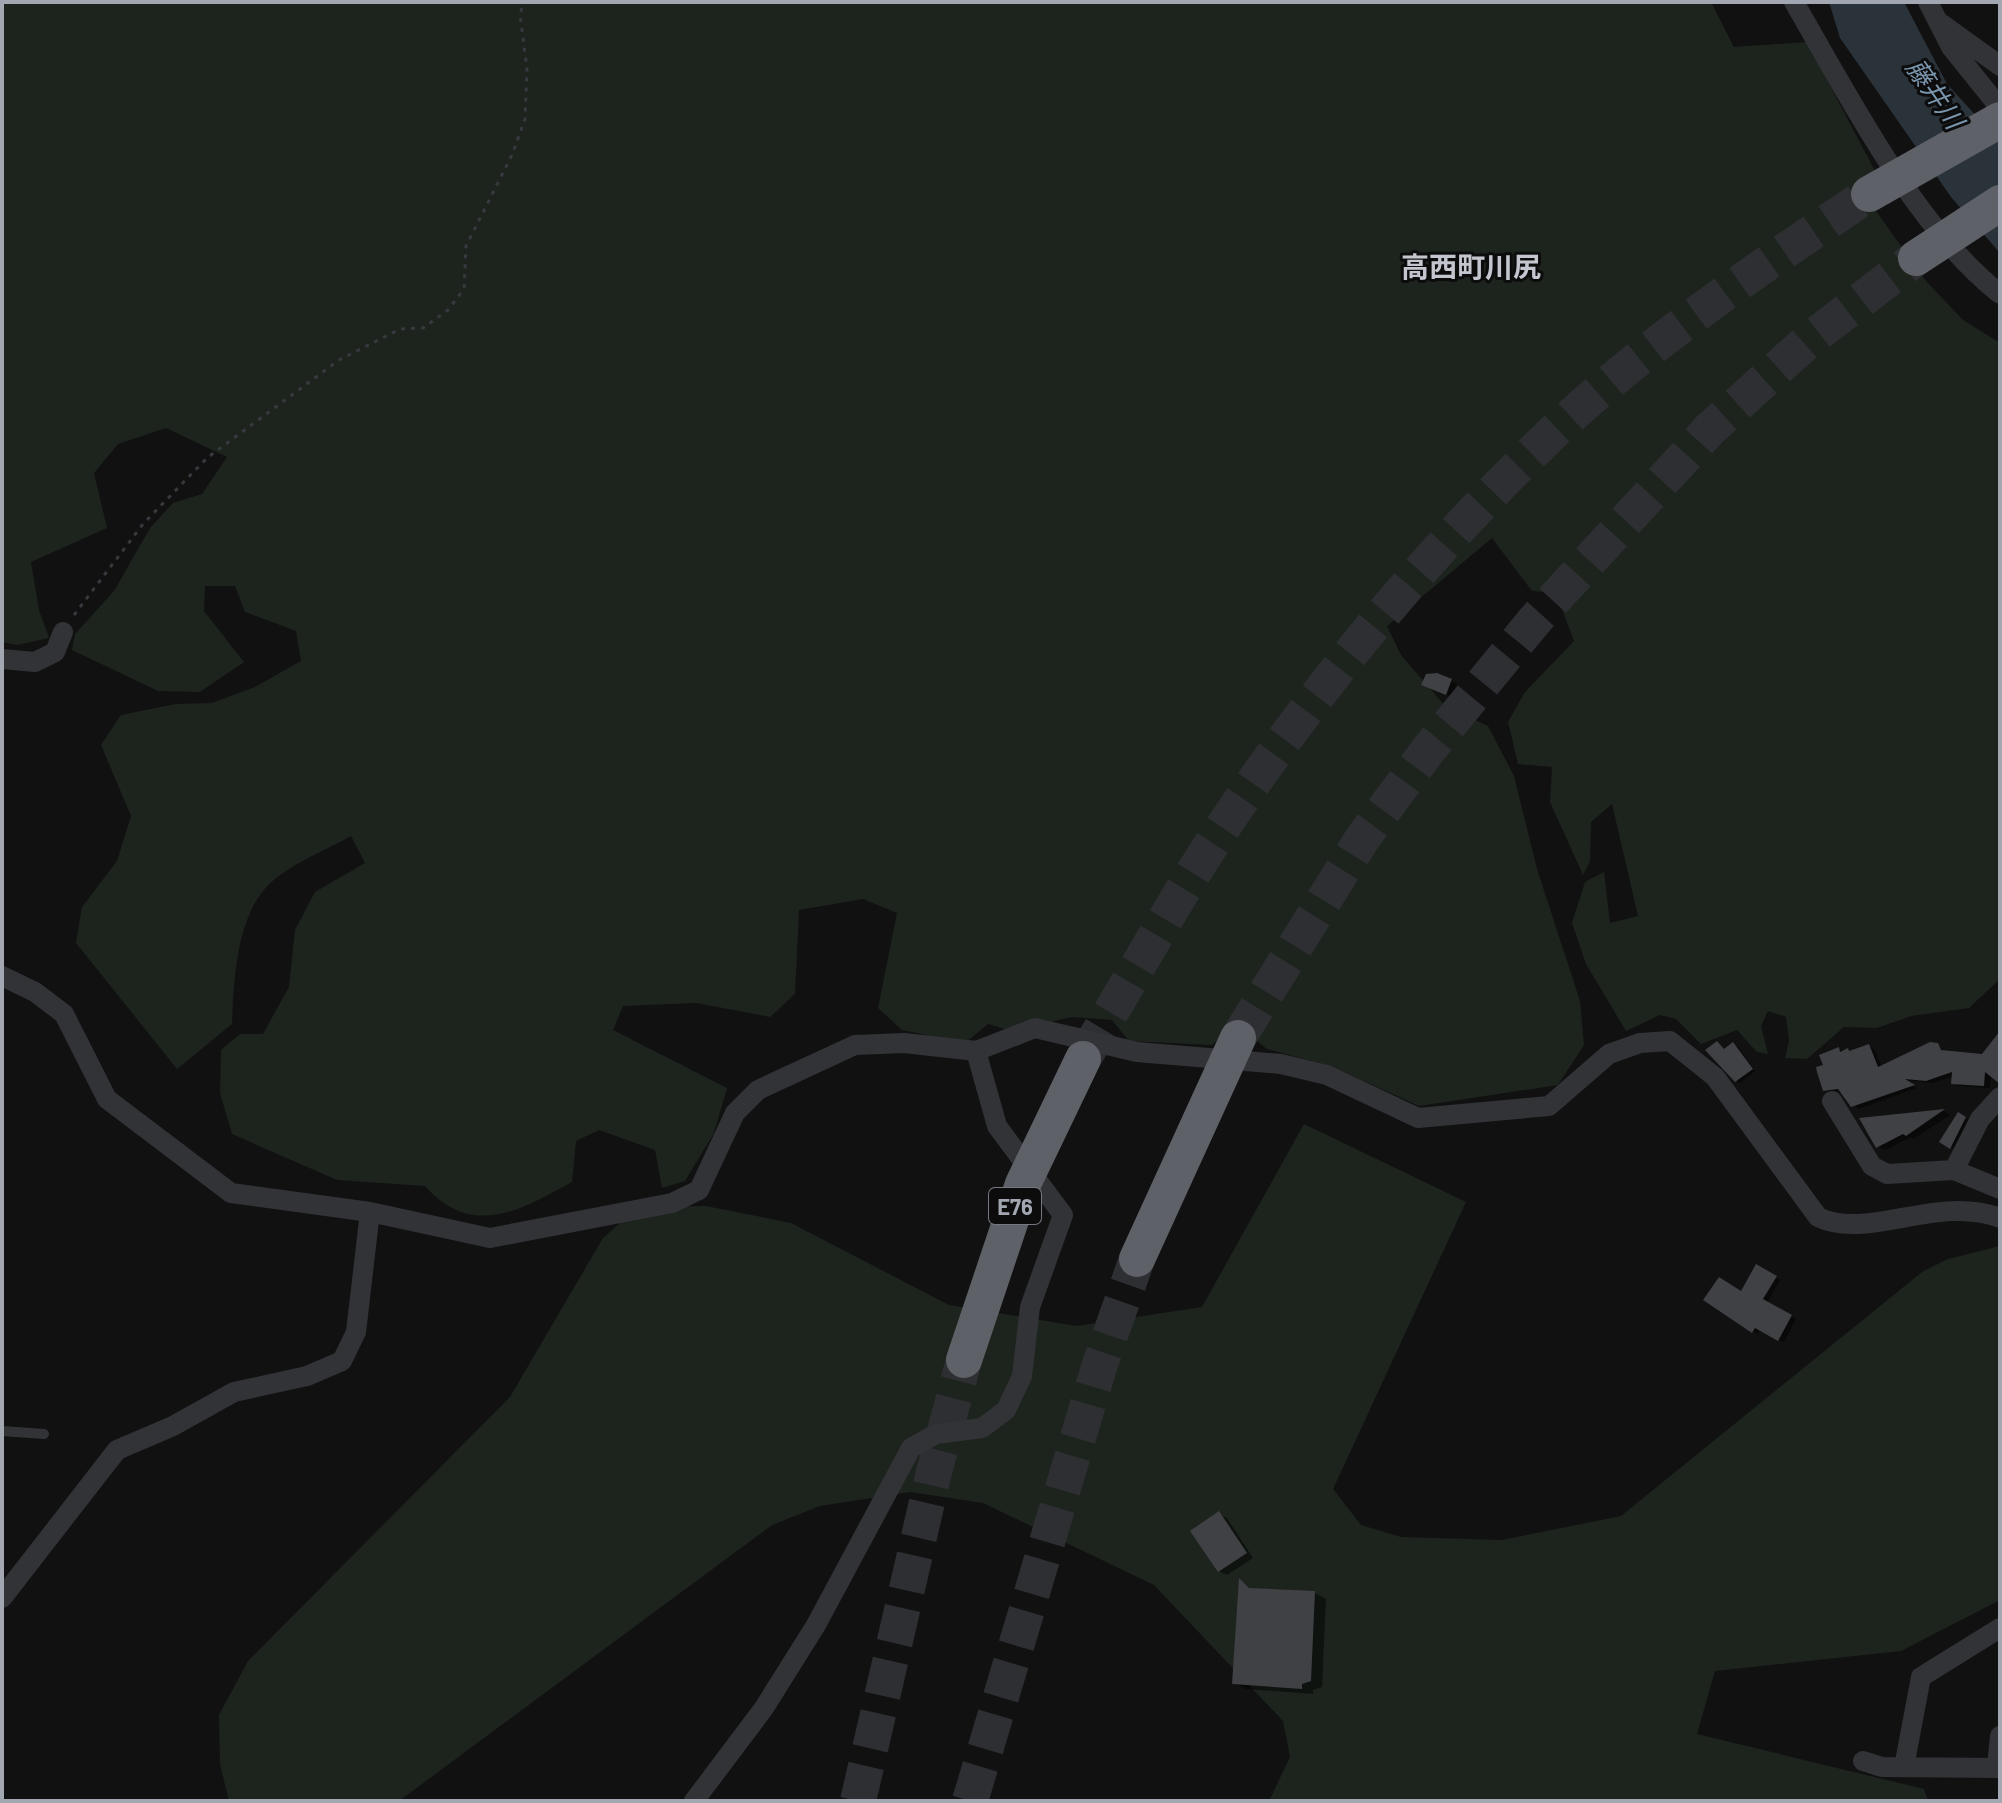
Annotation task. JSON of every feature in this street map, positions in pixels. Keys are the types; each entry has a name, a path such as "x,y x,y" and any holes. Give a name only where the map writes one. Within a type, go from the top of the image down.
{"highway":[{"path":"1869,194 2000,120"},
{"path":"1916,258 1998,205"},
{"path":"1137,1259 1238,1038"},
{"name":"E76","path":"964,1360 1023,1184 1083,1059"}],"street":[{"path":"1794,2 1883,155 1970,270 2000,294"},
{"path":"1928,2 1951,47 2000,108"},
{"path":"1940,22 2000,66"},
{"path":"2,659 35,662 55,652 63,632"},
{"path":"2,976 35,992 64,1014 107,1099 231,1193 370,1212 490,1238 672,1203 699,1190 735,1113 758,1090 855,1045 904,1043 976,1051 1035,1028 1137,1052 1281,1064 1327,1075 1418,1118 1549,1106 1609,1054 1640,1043 1670,1041 1715,1077 1818,1217 1837,1227 1940,1209 1987,1213 2000,1218"},
{"path":"694,1801 764,1708 816,1625 911,1448 936,1434 982,1428 1006,1410 1022,1376 1030,1307 1063,1215 997,1126 976,1051"},
{"path":"1954,1170 1980,1119 2000,1097"},
{"path":"1832,1101 1872,1166 1887,1174 1954,1170 2000,1189"},
{"path":"2,1598 117,1450 173,1426 234,1392 307,1376 342,1361 356,1332 370,1212"},
{"path":"1904,1767 1921,1677 2000,1628"},
{"path":"1863,1761 1882,1767 1999,1767 2000,1736"}],"lane":[{"path":"2,1431 44,1434"}],"path":[{"path":"63,632 143,524 207,458 339,360 400,329 423,328 448,310 464,289 466,246 512,155 525,119 527,69 520,14 524,2"}],"shaded area":[{"path":"2,2 1711,2 1734,47 1807,42 1875,171 1856,183 1926,281 1963,320 2000,343 2000,979 1969,1008 1911,1016 1877,1028 1844,1027 1807,1059 1785,1058 1789,1041 1786,1017 1768,1011 1761,1026 1768,1054 1757,1052 1737,1030 1701,1044 1676,1019 1660,1015 1626,1031 1586,964 1572,923 1585,882 1604,872 1610,923 1638,916 1612,804 1591,822 1590,861 1583,875 1550,802 1552,767 1518,764 1508,722 1525,692 1574,641 1556,593 1532,591 1492,538 1387,626 1401,655 1446,707 1488,726 1514,776 1537,869 1580,1001 1584,1045 1558,1085 1419,1106 1331,1066 1267,1049 1250,1035 1229,1030 1212,1045 1129,1041 1112,1020 1072,1017 1011,1031 988,1024 965,1043 902,1030 878,1008 897,913 863,899 799,910 795,994 770,1017 696,1003 623,1006 613,1030 727,1088 714,1133 685,1181 662,1188 655,1150 599,1130 576,1141 572,1182 515,1210 479,1215 461,1212 443,1202 425,1186 337,1180 232,1134 220,1093 221,1050 240,1034 263,1034 289,987 295,930 315,892 365,863 351,836 293,867 262,892 252,908 240,946 232,1024 177,1069 76,943 82,907 117,861 131,816 101,745 121,715 176,704 212,703 255,687 301,661 296,631 245,612 235,586 205,586 204,611 244,662 200,692 158,691 72,650 75,634 114,591 150,528 173,503 202,494 227,457 166,428 118,444 94,473 107,528 31,562 39,610 49,638 17,645 2,642"},
{"path":"1304,1124 1466,1202 1333,1489 1361,1525 1401,1537 1502,1540 1621,1516 1922,1272 1948,1259 2000,1246 2000,1600 1901,1651 1715,1671 1697,1734 1924,1789 1928,1801 1269,1801 1290,1757 1283,1721 1154,1585 983,1503 910,1492 820,1506 772,1525 399,1801 229,1801 220,1764 219,1715 248,1661 510,1397 603,1238 639,1207 706,1206 791,1223 949,1305 1077,1326 1202,1307"}],"water":[{"name":"藤井川","path":"1829,2 1904,2 1947,84 2000,142 2000,253 1951,197 1840,38"}],"building":[{"path":"1437,673 1452,679 1446,695 1421,685 1426,674"},
{"path":"2000,1031 2000,1084 1985,1072 1984,1086 1951,1084 1952,1072 1926,1081 1905,1079 1915,1085 1851,1107 1838,1089 1823,1091 1817,1072 1816,1067 1823,1065 1819,1055 1839,1047 1840,1052 1869,1044 1878,1067 1930,1042 1938,1043 1941,1050 1982,1054"},
{"path":"1717,1041 1724,1049 1733,1042 1753,1069 1735,1082 1705,1050"},
{"path":"1945,1109 1906,1136 1903,1134 1876,1148 1859,1118"},
{"path":"1958,1112 1966,1117 1950,1149 1939,1142"},
{"path":"1756,1264 1777,1276 1763,1299 1792,1315 1778,1341 1755,1328 1752,1333 1703,1300 1719,1277 1741,1291"},
{"path":"1219,1511 1247,1553 1218,1572 1190,1531"},
{"path":"1239,1578 1249,1588 1315,1591 1311,1681 1302,1684 1302,1689 1232,1684"}],"tunnel":[{"path":"1083,1059 1187,883 1264,768 1350,654 1443,546 1539,446 1616,377 1740,282 1869,194"},
{"path":"1238,1038 1362,839 1429,749 1535,620 1710,429 1809,340 1916,258"},
{"path":"970,1801 1100,1364 1137,1259"},
{"path":"858,1801 933,1476 964,1360"}],"district":[{"name":"高西町川尻","path":"1471,266"}]}
